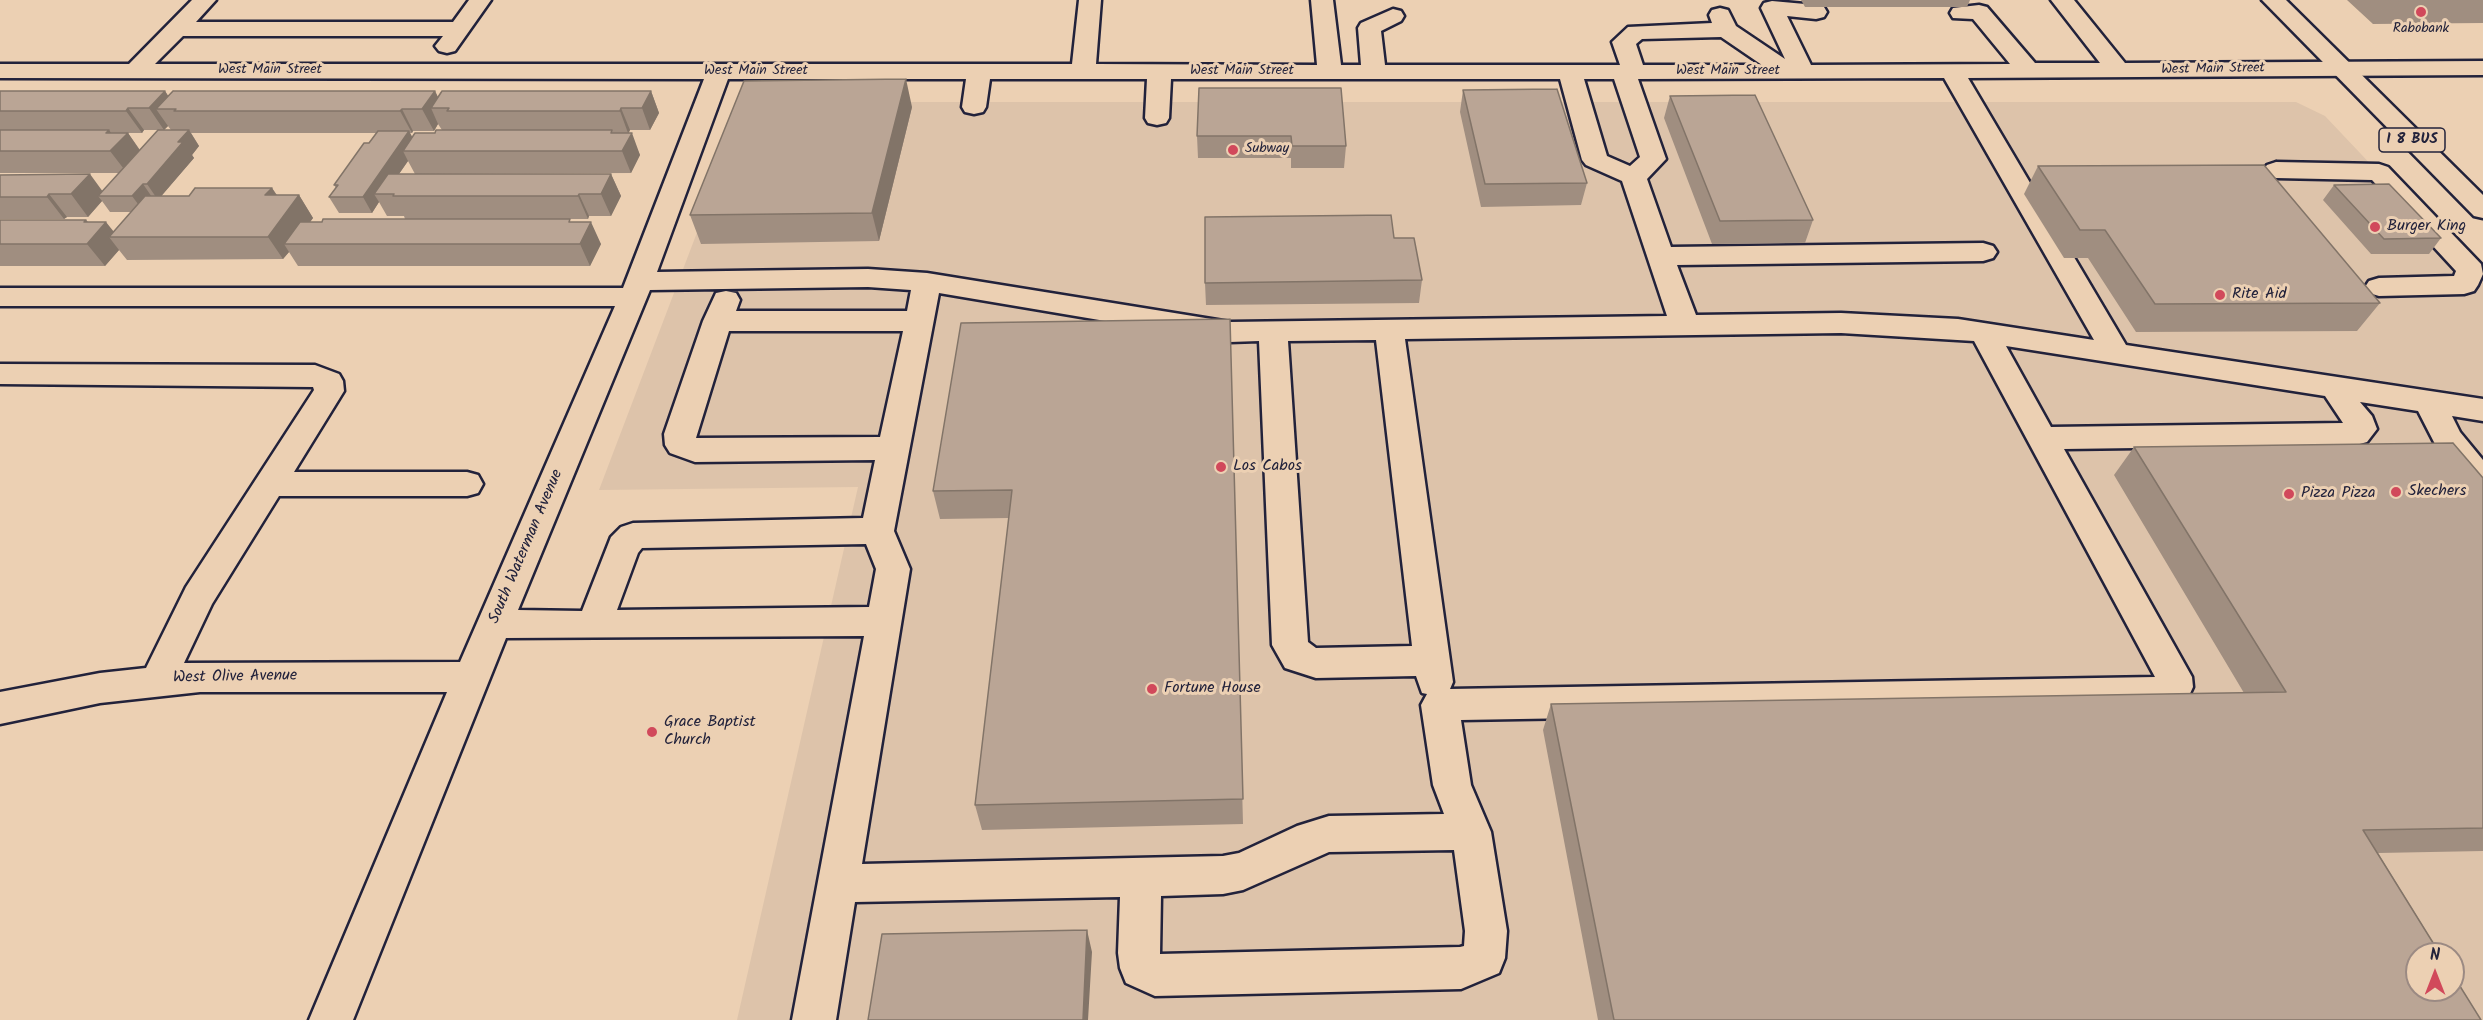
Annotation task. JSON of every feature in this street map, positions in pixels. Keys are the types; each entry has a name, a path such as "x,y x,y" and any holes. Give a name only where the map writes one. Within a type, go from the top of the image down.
{"main road":[{"path":"135,71 205,0"},
{"path":"428,72 480,0"},
{"path":"1322,0 1330,72"},
{"path":"2062,0 2119,71"},
{"name":"I 8 BUS","path":"2273,0 2483,210"},
{"path":"1771,4 1816,12"},
{"path":"1771,4 1796,72"},
{"path":"1083,72 1090,7"},
{"path":"1970,8 2029,71"},
{"path":"1374,72 1369,28 1394,16"},
{"path":"1633,177 1653,159 1629,72 1624,42 1636,32 1723,23 1796,72"},
{"path":"177,29 459,29"},
{"name":"West Main Street","path":"0,71 1796,72 2483,68"},
{"path":"1952,71 2116,353"},
{"name":"South Waterman Avenue","path":"331,1020 494,624 637,289 718,72"},
{"path":"974,107 979,72"},
{"path":"1157,118 1160,72"},
{"path":"1570,72 1595,160 1633,177 1685,326"},
{"path":"2276,170 2379,172 2471,270 2464,285 2379,287"},
{"path":"1660,256 1983,252"},
{"path":"0,297 637,289 733,279 868,278 927,282 1230,332 1840,322 1958,329 2483,410"},
{"path":"733,279 680,434 681,445 694,450 894,448"},
{"path":"814,1020 893,569 877,531 927,282"},
{"path":"718,321 920,321"},
{"path":"1141,878 1139,953 1141,968 1155,975 1461,968 1484,958 1485,940 1471,832 1452,785 1431,661 1389,330"},
{"path":"1273,332 1290,645 1298,657 1316,663 1431,661"},
{"path":"1440,705 2162,692 2175,687 2174,677 1984,333"},
{"path":"0,374 315,375 328,381 329,391 198,597 158,680"},
{"path":"2042,438 2356,435 2361,429 2361,424 2342,401 2337,387"},
{"path":"2429,401 2447,438 2483,482"},
{"path":"2447,438 2483,445"},
{"path":"270,484 466,483"},
{"path":"594,625 623,546 633,536 877,531"},
{"path":"494,624 885,621"},
{"name":"West Olive Avenue","path":"0,708 100,688 200,677 472,677"},
{"path":"838,883 1224,875 1243,871 1311,839 1329,834 1471,832"}],"shaded area":[{"path":"756,102 2296,102 2325,116 2483,283 2483,1020 737,1020 858,487 599,490 744,109"}],"building":[{"path":"906,79 872,213 690,215 744,81"},
{"path":"1199,88 1341,88 1346,146 1292,146 1291,136 1197,136"},
{"path":"1557,89 1587,183 1485,184 1463,90"},
{"path":"0,91 165,91 149,108 128,108 126,111 0,111"},
{"path":"173,91 435,91 422,109 402,109 400,111 174,111 176,109 156,109"},
{"path":"442,91 651,91 642,108 621,108 620,111 447,111 449,108 431,108"},
{"path":"1755,95 1813,220 1720,221 1670,96"},
{"path":"0,130 109,130 106,133 128,133 110,151 0,151"},
{"path":"158,130 189,130 178,142 183,142 147,184 143,184 132,196 98,196"},
{"path":"436,130 612,130 611,133 632,133 622,151 403,151 415,133 435,133"},
{"path":"378,131 409,131 363,197 329,197 338,185 334,185 364,143 369,143"},
{"name":"Rite Aid","path":"2264,165 2380,303 2155,304 2105,230 2080,230 2038,166"},
{"path":"90,174 71,194 49,194 47,197 0,197 0,175"},
{"path":"388,174 611,174 601,194 579,194 578,196 393,196 394,194 374,194"},
{"path":"2389,184 2441,238 2384,239 2334,185"},
{"path":"195,188 272,188 265,195 299,195 268,237 109,237 145,196 189,196"},
{"path":"1391,215 1394,238 1414,238 1422,280 1205,283 1205,217"},
{"path":"323,219 570,219 569,222 591,222 580,244 284,244 300,222 322,222"},
{"path":"0,220 106,222 87,244 0,244"},
{"path":"1230,319 1243,799 975,805 1012,490 933,491 961,323"},
{"path":"2453,443 2483,478 2483,828 2363,830 2433,942 2405,942 2405,1002 2465,1002 2465,994 2481,1020 1614,1020 1551,704 2286,692 2134,447"},
{"path":"1087,930 1083,1020 868,1020 882,934"}],"place":[{"name":"Rabobank","path":"2421,12"},
{"name":"Subway","path":"1233,150"},
{"name":"Burger King","path":"2375,227"},
{"name":"Rite Aid","path":"2220,295"},
{"name":"Los Cabos","path":"1221,467"},
{"name":"Skechers","path":"2396,492"},
{"name":"Pizza Pizza","path":"2289,494"},
{"name":"Fortune House","path":"1152,689"},
{"name":"Grace Baptist Church","path":"652,732"}]}
